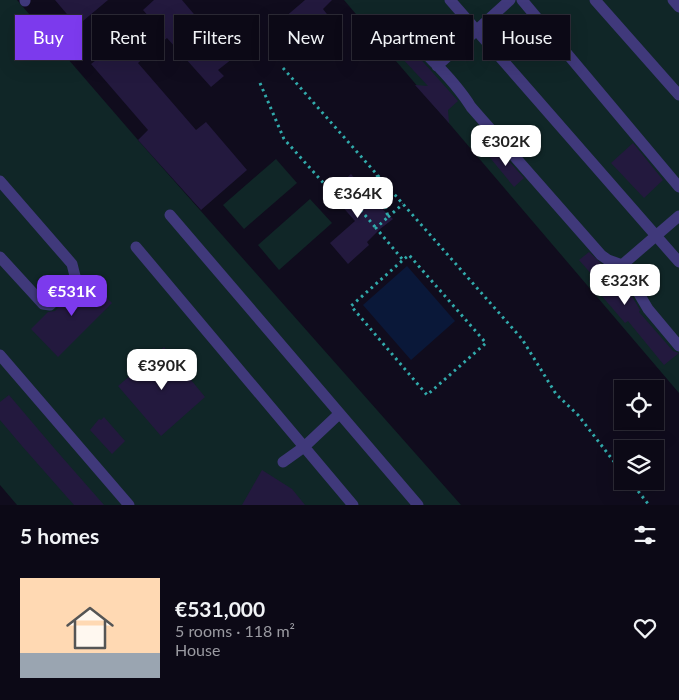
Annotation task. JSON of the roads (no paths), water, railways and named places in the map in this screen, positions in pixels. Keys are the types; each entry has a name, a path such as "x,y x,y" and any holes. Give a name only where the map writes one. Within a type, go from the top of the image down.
{"lane":[{"path":"450,0 679,262"},
{"path":"437,66 510,0"},
{"path":"522,0 679,188"},
{"path":"595,0 679,95"},
{"path":"673,0 679,7"},
{"path":"432,60 601,255 608,260 622,265 648,309 679,346"},
{"path":"0,181 72,264 75,276 71,285 50,305 43,304 0,258"},
{"path":"170,216 418,505"},
{"path":"622,265 679,216"},
{"path":"136,247 353,505"},
{"path":"0,355 129,505"},
{"path":"283,462 304,447 339,414"}],"water":[{"path":"407,266 455,321 411,360 363,305"}]}
